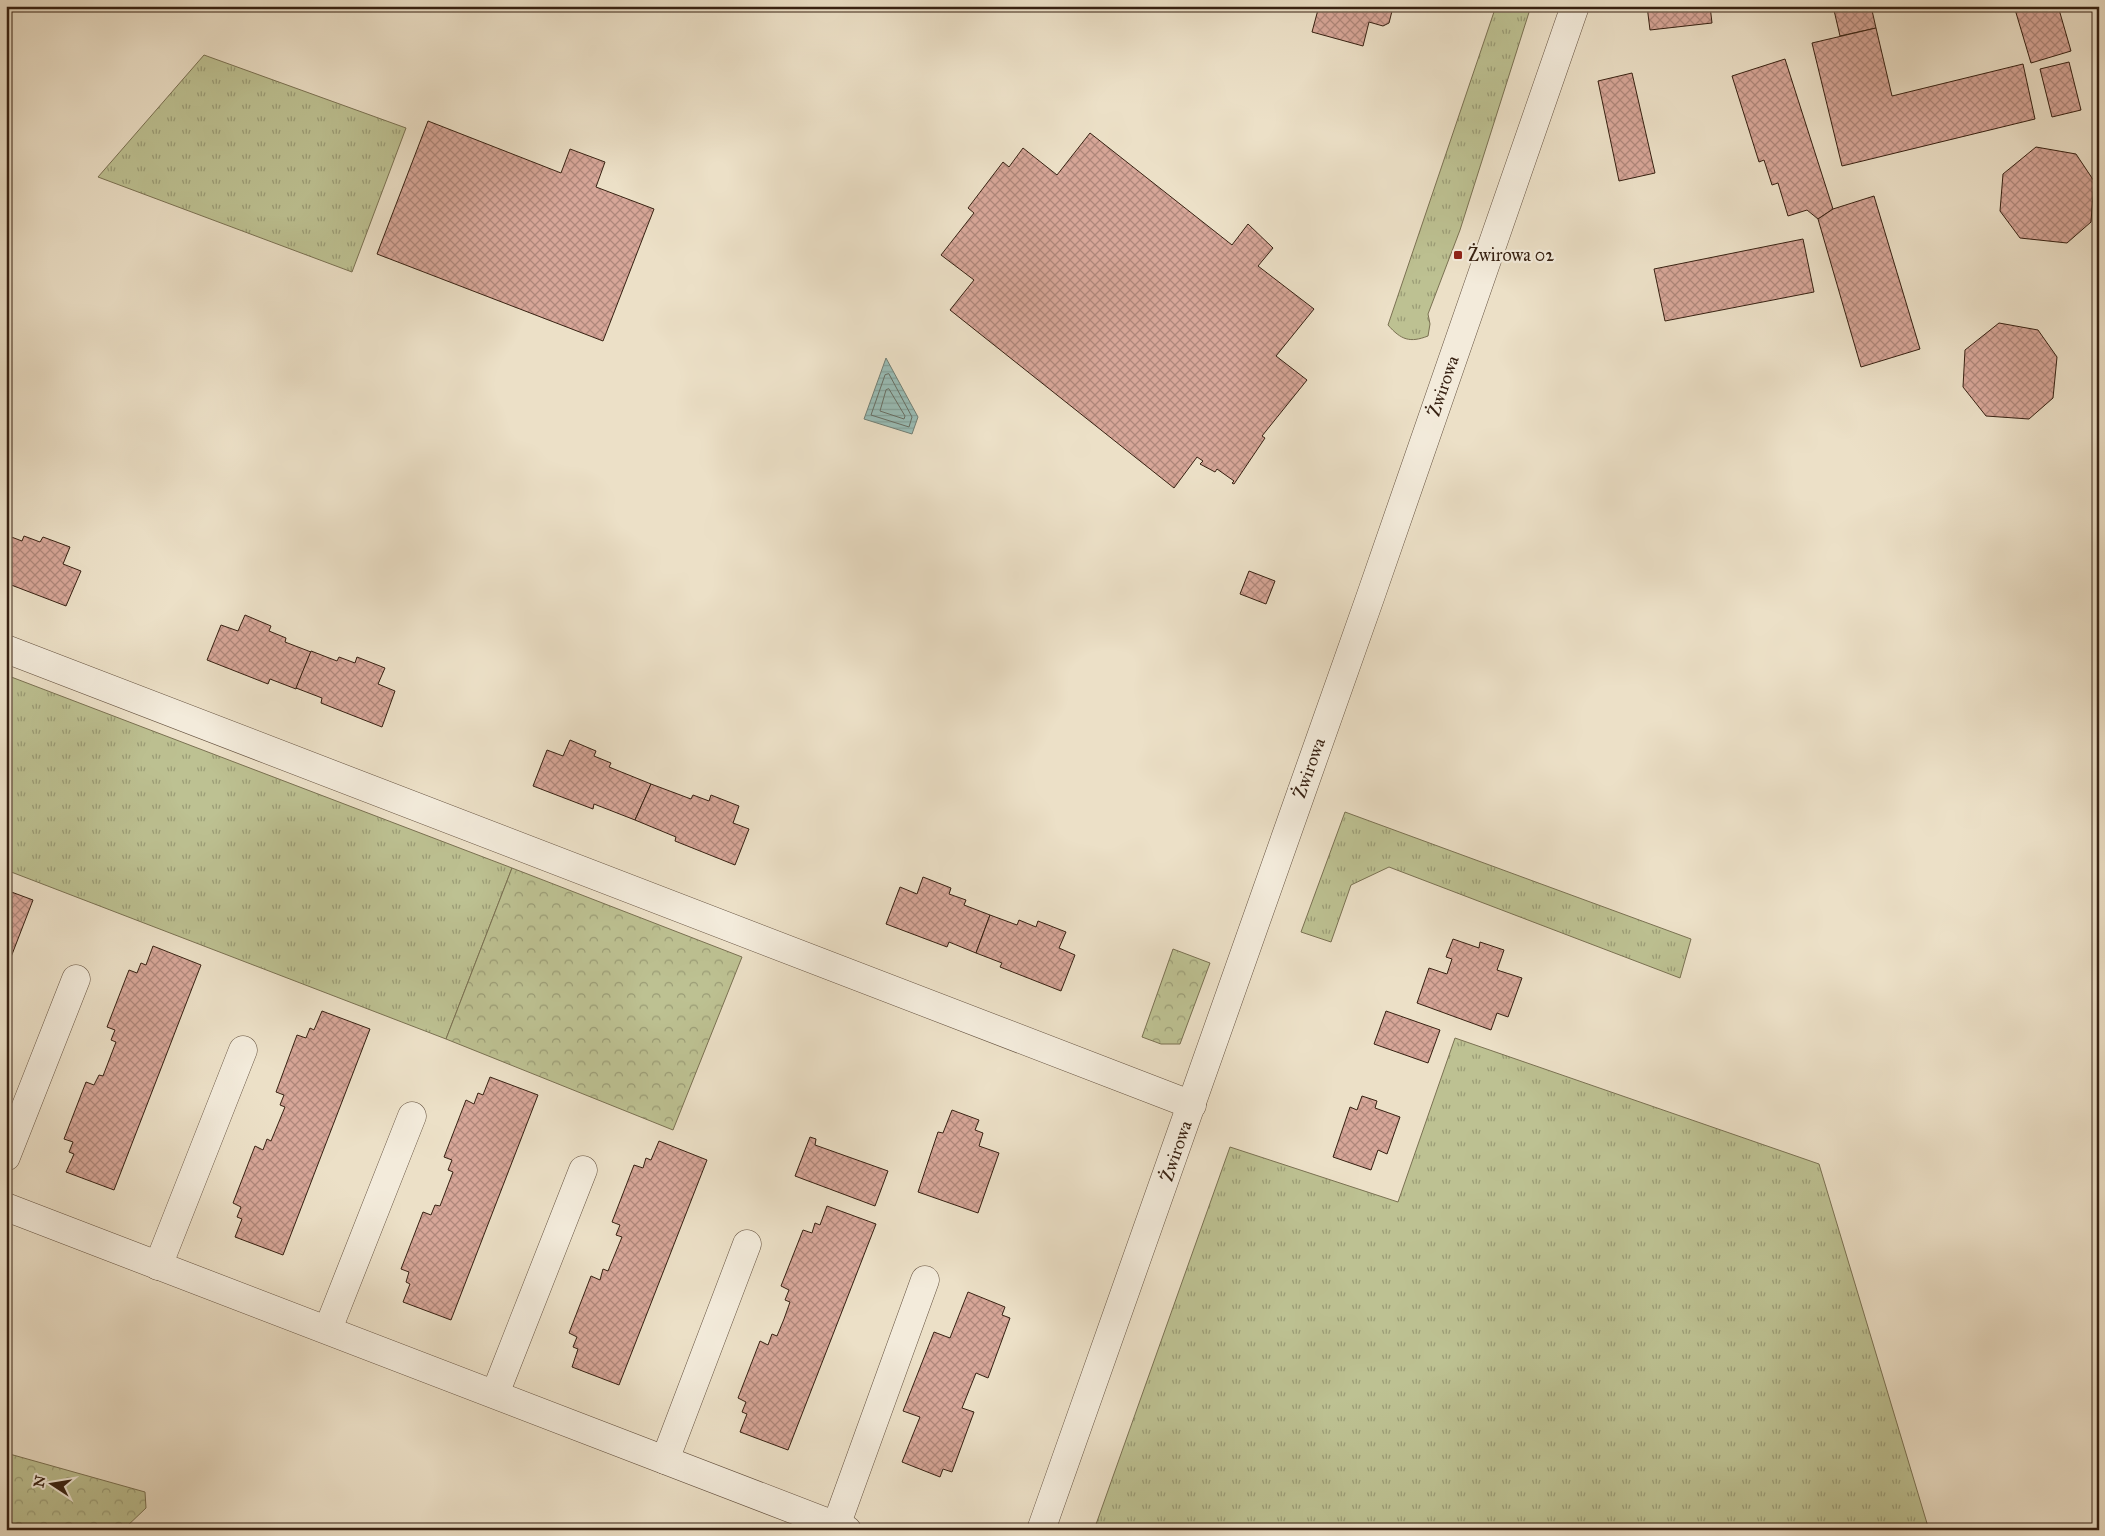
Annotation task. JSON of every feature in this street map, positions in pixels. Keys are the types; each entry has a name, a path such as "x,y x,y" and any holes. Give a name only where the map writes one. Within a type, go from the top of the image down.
{"street":[{"name":"Żwirowa","path":"1041,1530 1192,1105 1575,6"},
{"path":"6,649 1192,1105"},
{"path":"6,1157 76,979"},
{"path":"158,1266 243,1050"},
{"path":"328,1329 412,1116"},
{"path":"495,1394 583,1170"},
{"path":"6,1207 328,1329 841,1528 925,1280"},
{"path":"666,1460 747,1244"}],"green space":[{"path":"1496,6 1531,6 1460,230 1428,314 1430,324 1428,336 1411,340 1406,339 1397,334 1388,325"},
{"path":"204,55 406,128 352,272 98,177"},
{"path":"6,675 512,868 446,1039 6,870"},
{"path":"1345,812 1691,939 1680,978 1389,867 1351,885 1331,942 1301,932"},
{"path":"512,868 742,957 673,1130 446,1039"},
{"path":"1173,949 1210,963 1180,1044 1161,1044 1142,1037"},
{"path":"1455,1038 1819,1164 1929,1530 1094,1530 1230,1147 1398,1202"},
{"path":"6,1453 145,1492 146,1508 123,1530 6,1530"}],"water":[{"path":"886,358 918,417 912,434 864,419"}],"building":[{"path":"1319,6 1393,7 1389,23 1383,26 1369,22 1363,46 1312,32"},
{"path":"1647,6 1710,6 1712,23 1650,30"},
{"path":"1833,6 1871,6 1876,28 1840,36"},
{"path":"2014,6 2058,6 2071,51 2031,63"},
{"path":"1876,28 1892,96 2023,64 2035,119 1842,166 1812,43"},
{"path":"1785,59 1833,209 1818,219 1807,210 1788,216 1778,183 1772,185 1764,160 1759,162 1732,76"},
{"path":"2069,62 2081,110 2052,117 2040,69"},
{"path":"1632,73 1655,173 1619,181 1598,81"},
{"path":"428,121 561,173 570,149 605,162 596,187 654,209 603,341 377,254"},
{"path":"1090,133 1232,245 1248,224 1273,248 1258,266 1314,309 1276,356 1307,380 1262,436 1265,438 1234,484 1232,483 1234,481 1217,469 1215,472 1200,464 1203,461 1197,457 1174,488 950,310 974,280 941,255 974,213 968,208 1003,162 1009,167 1023,148 1057,175"},
{"path":"2036,147 2076,154 2094,181 2091,222 2067,243 2020,238 2000,211 2003,174"},
{"path":"1874,196 1920,349 1861,367 1818,219 1833,209"},
{"path":"1803,239 1814,292 1665,321 1654,269"},
{"path":"1999,323 2038,330 2057,357 2053,398 2029,419 1986,416 1963,387 1965,350"},
{"path":"6,535 22,541 24,536 40,542 43,537 70,547 63,564 81,571 66,606 6,583 8,578"},
{"path":"1249,571 1275,581 1266,604 1240,594"},
{"path":"245,615 271,626 269,631 286,638 285,642 311,652 296,689 270,679 268,684 207,660 221,625 238,631"},
{"path":"311,651 337,661 339,657 355,663 357,657 385,668 378,684 395,691 382,727 321,703 322,698 296,688"},
{"path":"570,740 596,751 594,756 611,763 609,767 651,784 635,820 594,804 593,809 533,786 547,750 563,756"},
{"path":"651,784 691,799 693,795 709,801 711,795 739,806 733,823 749,829 735,865 675,841 676,837 635,820"},
{"path":"923,877 951,888 949,894 966,900 964,905 990,915 976,953 949,942 947,947 886,924 900,887 917,894"},
{"path":"6,890 33,900 6,970"},
{"path":"990,915 1017,925 1019,920 1036,927 1038,921 1066,932 1059,948 1075,955 1061,991 1000,967 1002,963 976,953"},
{"path":"1453,939 1479,948 1480,942 1504,950 1497,970 1522,978 1508,1017 1497,1013 1491,1030 1417,1003 1429,968 1447,974 1452,959 1446,957"},
{"path":"153,946 201,965 114,1190 66,1172 74,1154 69,1152 73,1142 64,1139 86,1082 94,1085 99,1075 103,1076 116,1042 111,1040 115,1030 107,1027 129,970 137,973 141,963 146,965"},
{"path":"322,1011 370,1029 283,1255 235,1237 242,1219 237,1217 241,1207 233,1203 255,1146 263,1150 267,1139 271,1141 285,1107 280,1105 284,1095 276,1092 297,1035 306,1038 310,1028 314,1030"},
{"path":"1386,1011 1440,1030 1428,1063 1374,1044"},
{"path":"490,1077 538,1095 451,1320 403,1302 410,1284 406,1282 409,1272 401,1269 423,1212 431,1215 435,1205 440,1206 453,1172 448,1170 452,1160 444,1157 466,1100 474,1104 478,1093 483,1095"},
{"path":"1362,1096 1377,1101 1375,1108 1400,1117 1387,1154 1378,1150 1371,1170 1333,1157 1350,1107 1357,1110"},
{"path":"952,1110 979,1120 975,1130 983,1133 979,1146 999,1153 978,1213 918,1192 938,1132 943,1133"},
{"path":"810,1137 816,1139 815,1145 888,1171 875,1206 795,1176"},
{"path":"659,1141 707,1160 619,1385 572,1367 578,1349 573,1347 577,1337 569,1333 591,1276 600,1280 603,1269 608,1271 622,1237 616,1235 620,1225 612,1222 634,1165 643,1168 646,1158 651,1160"},
{"path":"827,1206 876,1224 788,1450 740,1432 747,1414 742,1412 746,1402 738,1398 760,1341 768,1345 772,1334 777,1336 784,1319 790,1302 785,1300 789,1290 781,1286 803,1230 812,1233 815,1223 820,1225"},
{"path":"968,1292 1005,1307 1002,1315 1010,1318 988,1378 976,1373 962,1408 974,1412 952,1472 943,1469 940,1477 902,1462 920,1417 903,1411 934,1332 950,1338"}],"place":[{"name":"Żwirowa 02","path":"1458,255"}]}
